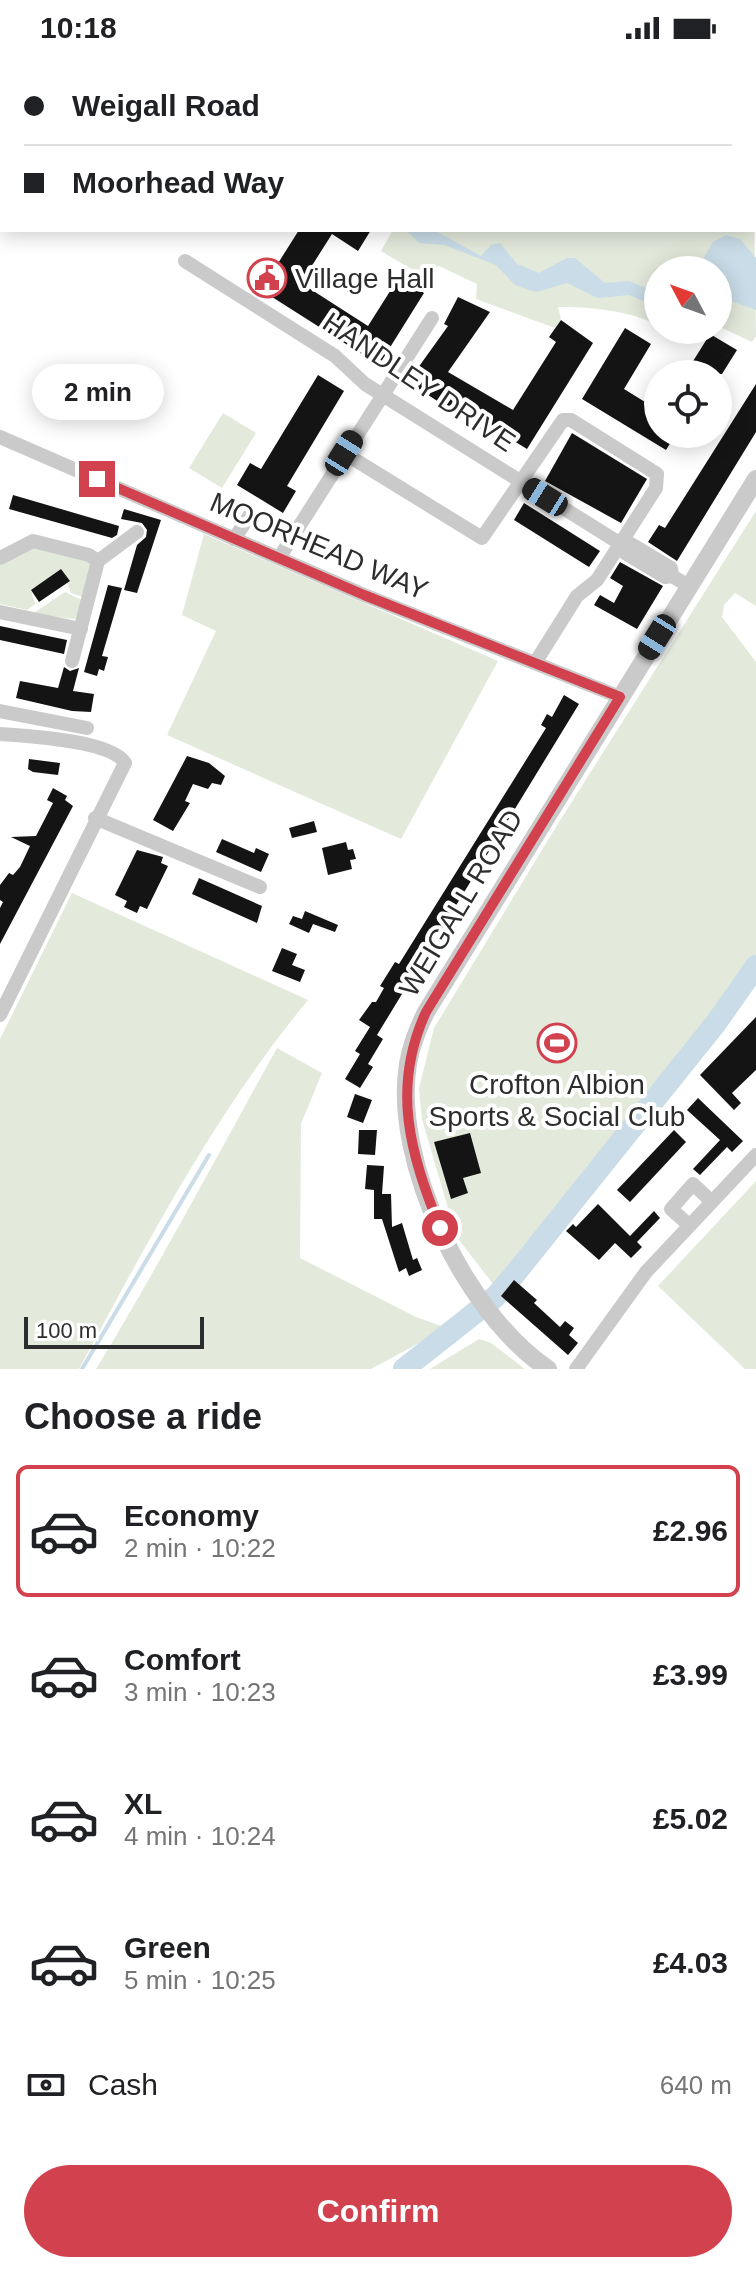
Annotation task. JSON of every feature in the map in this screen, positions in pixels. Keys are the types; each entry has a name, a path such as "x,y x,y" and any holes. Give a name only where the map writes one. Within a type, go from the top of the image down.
{"street":[{"name":"HANDLEY DRIVE","path":"185,261 335,356 358,379 622,545 631,544 671,568 672,576 689,586"},
{"path":"279,558 432,318"},
{"path":"344,453 482,538 559,422 567,419 657,474 659,480 622,545 597,580 577,596 535,663"},
{"name":"MOORHEAD WAY","path":"0,437 279,558 620,697"},
{"name":"WEIGALL ROAD","path":"548,1369 516,1342 484,1306 450,1252 420,1169 407,1114 408,1063 426,1012 756,479"},
{"path":"234,539 250,515"},
{"path":"72,661 98,561 137,532"},
{"path":"0,558 33,541 89,555 98,561"},
{"path":"0,612 81,629"},
{"path":"0,711 87,728"},
{"path":"0,734 67,741 122,758 125,763 95,818 0,1015"},
{"path":"95,818 260,887"},
{"path":"576,1369 646,1272 756,1155"},
{"path":"689,1225 671,1209 693,1184 711,1201"}],"shaded area":[{"path":"392,232 754,232 756,336 752,342 732,333 732,256 644,256 644,319 596,309 558,307 561,319 555,328 476,299 477,284 439,266 423,276 381,251"},
{"path":"223,413 256,433 222,488 189,468"},
{"name":"Crofton Albion Sports & Social Club","path":"756,511 756,606 735,593 724,605 722,617 756,662 756,958 493,1284 456,1236 422,1119 419,1088 434,1028 559,822"},
{"path":"204,534 498,661 401,839 167,735 216,631 182,615"},
{"path":"32,546 88,562 91,565 85,598 71,593 67,583 70,581 61,569 31,590 35,604 27,610 0,604 0,563"},
{"path":"65,592 84,601 75,619 38,615 35,612"},
{"path":"72,893 308,1000 243,1087 184,1179 79,1369 0,1369 0,1039"},
{"path":"277,1048 322,1073 301,1124 300,1258 416,1317 447,1328 371,1369 96,1369 166,1250"},
{"path":"756,1181 756,1369 745,1369 658,1286"},
{"path":"479,1339 491,1343 525,1369 430,1369"}],"water":[{"path":"408,232 438,232 481,256 491,245 500,243 517,264 539,273 567,258 575,258 605,283 629,281 644,287 644,301 629,295 598,298 567,283 537,292 529,290 515,285 496,265 444,245 419,243"},
{"path":"726,235 740,239 756,258 756,310 732,301 732,256 705,256 713,242"}],"building":[{"path":"298,232 370,232 358,251 332,234 301,283 368,326 399,277 424,293 379,365 250,283 264,261 275,268"},
{"path":"458,297 490,312 448,372 513,410 556,342 549,337 561,320 593,343 527,449 514,441 510,449 416,387 418,384 410,379 448,326 444,324"},
{"path":"625,328 644,340 644,344 651,344 624,389 644,401 644,437 582,399"},
{"path":"704,344 727,344 737,350 731,360 694,360"},
{"path":"318,375 344,391 287,486 296,491 283,513 237,485 250,463 261,469"},
{"path":"756,384 756,432 677,561 648,542 659,525 665,528 716,448 732,448 732,422"},
{"path":"572,433 647,479 621,523 545,481"},
{"path":"13,495 119,526 117,535 112,538 9,509"},
{"path":"524,503 600,551 589,567 514,520"},
{"path":"124,509 161,520 137,593 124,590 137,545 146,537 147,530 142,523 121,519"},
{"path":"620,562 663,586 637,629 594,605 600,595 614,603 623,586 610,578"},
{"path":"61,569 70,581 39,602 31,590"},
{"path":"108,585 122,588 102,656 108,657 104,671 99,669 97,676 84,672"},
{"path":"0,626 67,640 64,654 0,640"},
{"path":"64,667 70,671 79,668 73,691 94,694 91,712 72,711 16,698 20,681 58,688"},
{"path":"564,695 579,704 377,1035 383,1039 368,1064 373,1067 360,1088 345,1079 360,1054 355,1051 370,1027 359,1020 372,1002 376,1002 384,988 380,986 395,962 399,964 546,728 541,725 547,714 552,717"},
{"path":"187,756 209,763 225,776 221,785 212,783 208,789 193,784 185,801 190,803 173,831 153,820"},
{"path":"29,759 60,763 58,775 33,772 28,769"},
{"path":"53,788 67,796 65,800 73,806 0,944 0,908 3,902 0,900 0,885 9,873 13,875 20,867 30,846 11,837 36,836 53,803 47,800"},
{"path":"314,821 317,832 292,838 289,828"},
{"path":"222,839 254,853 256,848 269,854 261,872 216,852"},
{"path":"346,842 348,850 353,849 356,859 350,860 352,869 328,875 322,848"},
{"path":"137,850 163,857 161,863 168,866 147,909 140,906 137,913 124,907 127,901 115,895"},
{"path":"199,878 262,906 257,923 192,894"},
{"path":"305,911 338,925 335,932 313,924 309,933 289,924 293,916 302,919"},
{"path":"282,948 297,954 292,965 305,970 300,982 272,971"},
{"path":"756,1017 756,1070 732,1093 741,1103 734,1110 700,1075"},
{"path":"355,1094 372,1100 363,1123 347,1117"},
{"path":"698,1098 743,1141 732,1152 727,1147 700,1175 693,1169 720,1140 687,1110"},
{"path":"359,1130 377,1130 375,1155 358,1154"},
{"path":"674,1130 686,1142 630,1202 617,1190"},
{"path":"470,1133 481,1173 463,1178 468,1193 451,1199 434,1142"},
{"path":"367,1165 384,1166 382,1194 391,1194 392,1227 402,1223 413,1260 417,1258 422,1270 409,1276 406,1268 399,1272 382,1219 374,1219 374,1190 365,1189"},
{"path":"598,1204 630,1236 654,1211 660,1218 637,1242 642,1247 631,1258 615,1243 599,1260 566,1231 573,1224 576,1227"},
{"path":"514,1280 537,1300 534,1303 560,1327 565,1321 574,1328 569,1335 578,1343 568,1355 501,1296"}],"waterway":[{"path":"404,1369 495,1297 510,1280 716,1023 756,966"},
{"path":"82,1369 209,1155"}],"place":[{"name":"Village Hall","path":"267,278"},
{"name":"Crofton Albion Sports & Social Club","path":"557,1043"}],"route":[{"path":"97,479 364,595 620,697 426,1012 415,1036 408,1063 407,1114 411,1138 440,1228"}]}
